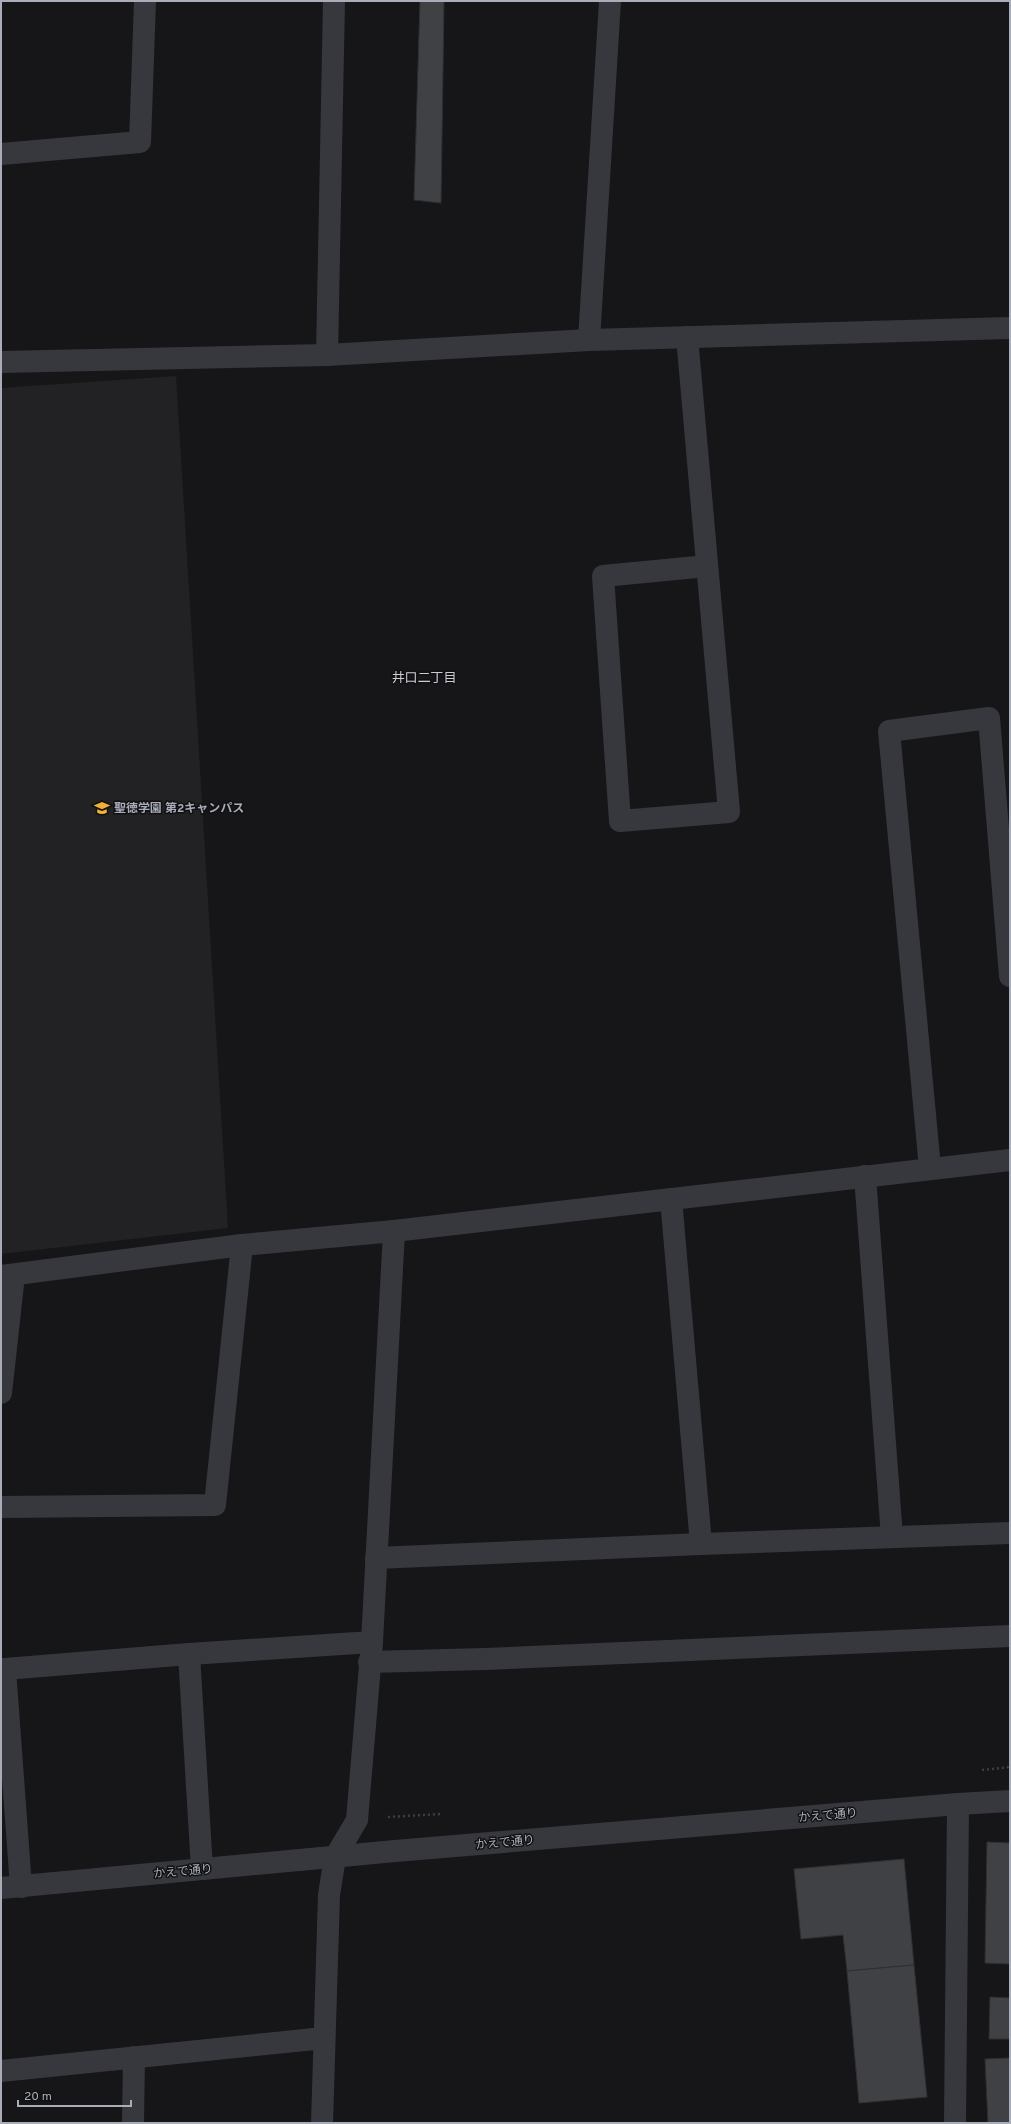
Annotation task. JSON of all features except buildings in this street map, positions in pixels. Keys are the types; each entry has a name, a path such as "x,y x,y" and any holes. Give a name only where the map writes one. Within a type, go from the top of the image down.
{"street":[{"path":"1,154 140,142 145,1"},
{"path":"326,355 334,1"},
{"path":"590,340 610,1"},
{"path":"1,362 326,355 590,340 1010,328"},
{"path":"687,337 729,812 620,821 603,576 707,566"},
{"path":"930,1168 889,731 989,718 1010,976"},
{"path":"1,1393 8,1276 242,1246 394,1231 930,1168 1010,1160"},
{"path":"865,1176 892,1537"},
{"path":"671,1199 701,1544"},
{"path":"322,2123 329,1895 335,1857 357,1820 371,1652 394,1231"},
{"path":"1,1507 215,1505 242,1246"},
{"path":"376,1558 1010,1533"},
{"path":"11,1887 5,1669 189,1654 371,1652 485,1659 1010,1636"},
{"path":"189,1654 202,1869"},
{"name":"かえで通り","path":"11,1887 335,1857 958,1804 1010,1801"},
{"path":"955,2123 958,1804"},
{"path":"1,2071 324,2038"},
{"path":"133,2123 134,2057"}],"path":[{"path":"985,1769 1010,1767"},
{"path":"386,1818 437,1813"}],"shaded area":[{"name":"聖徳学園 第2キャンパス","path":"176,376 228,1228 1,1254 1,388"}],"place":[{"name":"聖徳学園 第2キャンパス","path":"102,808"}],"district":[{"name":"井口二丁目","path":"424,677"}]}
